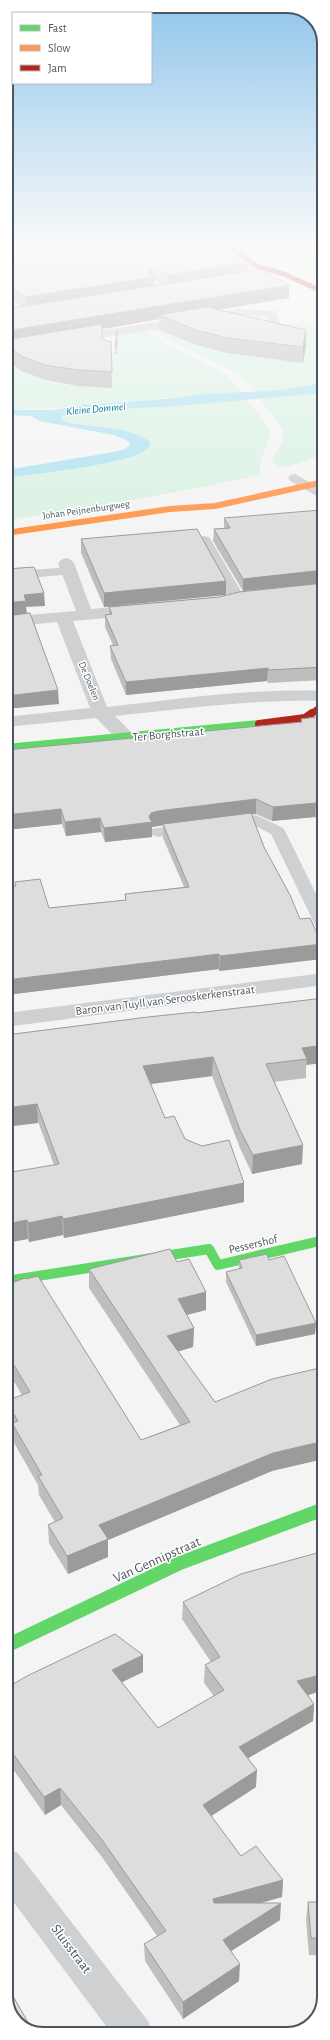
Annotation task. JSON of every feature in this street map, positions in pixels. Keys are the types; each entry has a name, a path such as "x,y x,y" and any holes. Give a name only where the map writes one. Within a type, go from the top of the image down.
{"main road":[{"name":"Johan Peijnenburgweg","path":"13,532 170,509 215,506 300,479 317,481"},
{"name":"Johan Peijnenburgweg","path":"170,509 268,484"},
{"name":"Ter Borghstraat","path":"13,747 128,738 292,721 305,718 317,709"},
{"name":"Pessershof","path":"13,1281 209,1249 218,1264 317,1242"},
{"name":"Van Gennipstraat","path":"13,1643 180,1562 317,1512"}],"street":[{"path":"300,479 317,491"},
{"path":"204,540 237,598"},
{"path":"68,567 85,615"},
{"path":"219,603 237,598 253,596"},
{"path":"13,621 156,608"},
{"name":"De Doelen","path":"63,616 101,713 128,738"},
{"path":"13,721 224,700 297,695 317,696"},
{"name":"Baron van Tuyll van Serooskerkenstraat","path":"13,1019 317,980"},
{"name":"Sluisstraat","path":"13,1873 130,2027"}],"lane":[{"path":"13,575 68,567"},
{"path":"158,832 256,820 277,831 317,913"}],"green space":[{"path":"117,342 166,342 228,376 242,392 183,396 95,405 13,410 13,353 117,351"},
{"path":"173,342 317,342 317,384 283,390 256,392 241,376"},
{"path":"317,394 317,457 283,468 275,464 272,459 282,443 284,430 259,398"},
{"path":"247,399 270,431 260,462 260,475 134,500 13,519 13,477 115,461 141,453 148,448 144,437 113,428 66,422 62,420 62,417 103,410"}],"water":[{"name":"Kleine Dommel","path":"317,384 317,394 175,406 103,410 62,416 62,420 66,422 130,432 149,441 150,444 147,449 138,454 103,464 13,477 13,469 114,452 125,449 130,445 128,441 114,435 39,421 31,416 13,415 13,410 53,410 83,405 166,399 205,394 283,390"}],"building":[{"path":"13,342 111,342 112,372 78,370 45,365 21,356 13,350"},
{"path":"262,342 304,342 303,347"},
{"path":"317,510 317,571 243,579 214,529 230,528 224,518"},
{"path":"197,529 226,581 104,593 81,539"},
{"path":"34,567 44,593 24,595 26,601 13,602 13,568"},
{"path":"317,584 317,667 269,670 268,668 126,682 110,646 118,645 105,615 112,614 109,607 219,597 239,592"},
{"path":"30,613 58,690 13,695 13,615"},
{"path":"317,717 317,805 316,803 273,807 256,799 158,811 151,813 149,817 152,822 104,828 100,818 65,822 61,809 13,814 13,749 302,722 301,719"},
{"path":"251,813 264,847 290,895 300,919 310,918 317,933 317,945 220,956 219,954 13,979 13,886 16,886 15,882 40,879 49,908 126,900 125,894 189,887 163,824"},
{"path":"317,999 317,1046 302,1048 307,1059 266,1064 303,1145 253,1155 240,1130 213,1057 143,1066 165,1118 174,1116 185,1139 202,1146 229,1140 244,1183 63,1219 62,1216 28,1223 27,1220 13,1223 13,1172 59,1164 37,1104 13,1107 13,1034 148,1017"},
{"path":"170,1249 177,1262 189,1259 206,1292 178,1299 194,1328 167,1336 215,1402 272,1379 317,1369 317,1443 273,1453 99,1525 108,1539 67,1556 48,1525 63,1518 38,1476 42,1475 13,1425 13,1423 18,1421 13,1413 13,1398 30,1392 13,1364 13,1282 25,1278 38,1276 141,1440 190,1422 89,1269"},
{"path":"267,1254 269,1260 284,1256 316,1323 256,1335 226,1272 242,1268 239,1260"},
{"path":"317,1553 317,1676 297,1681 314,1704 239,1747 257,1770 203,1805 241,1856 256,1846 283,1880 213,1899 214,1903 281,1903 223,1940 240,1964 183,2002 144,1944 166,1931 102,1840 60,1788 44,1797 13,1754 13,1684 115,1634 143,1655 112,1670 158,1728 224,1690 205,1665 220,1657 183,1602 241,1574"},
{"path":"308,1902 317,1902 317,1938 311,1938"},
{"path":"13,1996 28,2023 17,2012"}],"traffic: fast":[{"path":"13,747 259,724"},
{"path":"13,1280 209,1249 218,1265 317,1242"},
{"path":"13,1643 180,1563 317,1512"}],"traffic: slow":[{"path":"13,532 170,509 215,506 317,484"}],"traffic: jam":[{"path":"259,724 305,718 317,709"}]}
